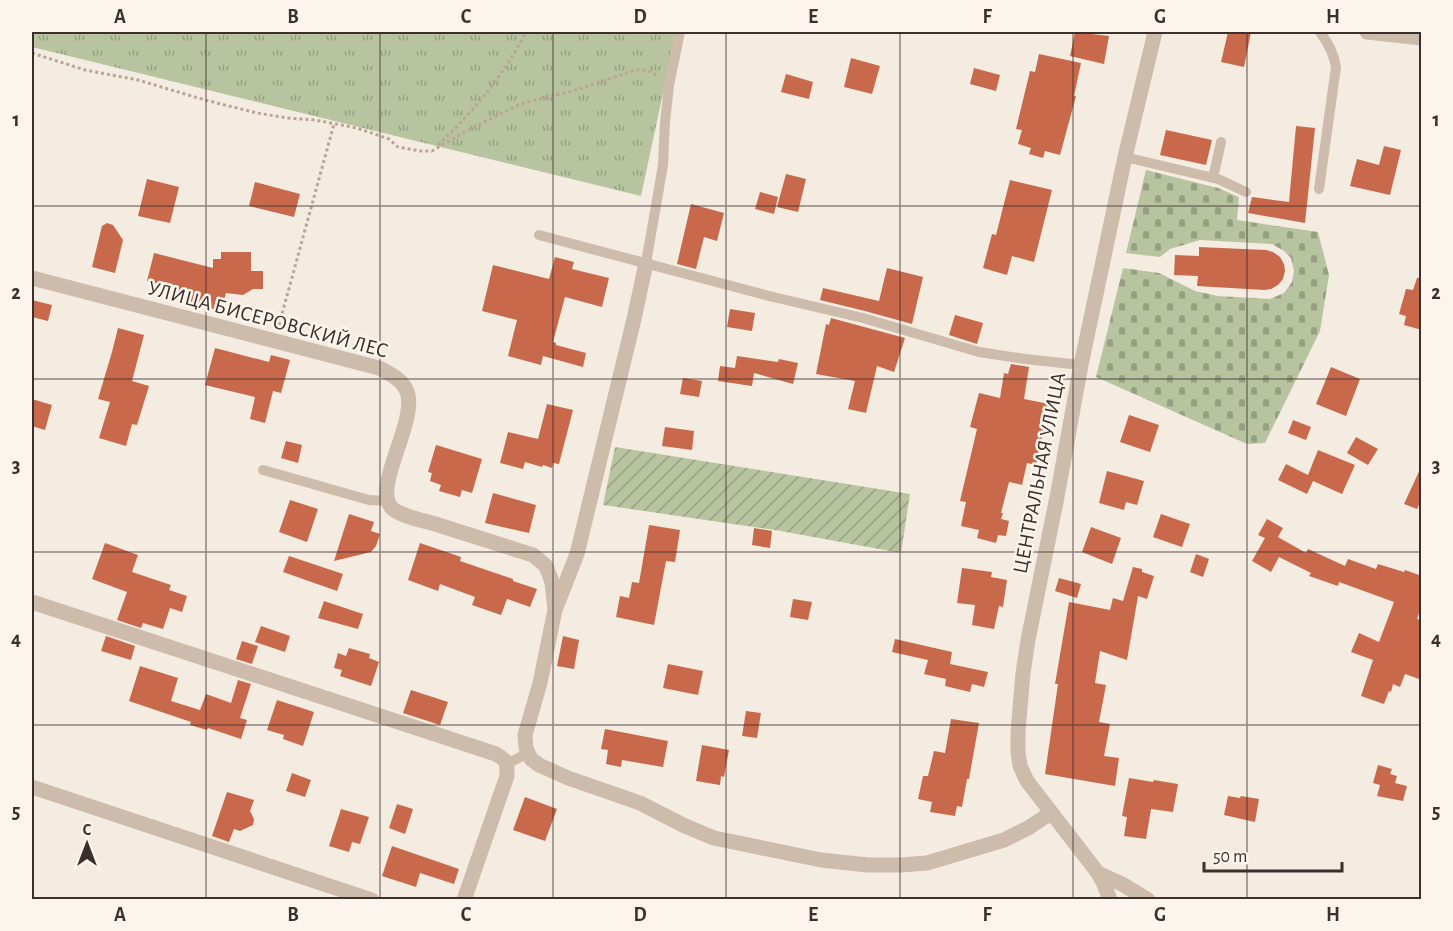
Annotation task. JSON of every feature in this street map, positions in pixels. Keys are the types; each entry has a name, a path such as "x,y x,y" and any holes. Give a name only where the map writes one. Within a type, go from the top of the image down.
{"street":[{"name":"ЦЕНТРАЛЬНАЯ УЛИЦА","path":"1110,900 1098,873 1027,781 1020,766 1018,732 1028,640 1081,365 1125,157 1155,32"},
{"path":"1367,32 1422,38"},
{"path":"646,263 577,554 555,610 540,683 525,735 526,748 531,759 568,778 640,803 714,838 832,861 868,865 927,863 1004,840 1051,813"},
{"name":"УЛИЦА БИСЕРОВСКИЙ ЛЕС","path":"32,278 380,368 393,375 404,386 408,395 409,412 388,477 386,490 388,501"},
{"path":"388,501 394,509 416,518 533,555 546,566 552,582 555,610"},
{"path":"32,602 504,758 507,764 507,776 464,900"},
{"path":"32,787 372,900"},
{"path":"1098,873 1148,900"}],"lane":[{"path":"646,263 663,165 669,85 680,32"},
{"path":"1319,189 1336,67 1334,54 1320,32"},
{"path":"1213,177 1221,142"},
{"path":"1125,157 1213,177 1246,192"},
{"path":"539,235 769,296 863,318 979,352 1081,365"},
{"path":"263,470 369,500 388,501"},
{"path":"507,764 528,753"}],"path":[{"path":"432,151 491,88 514,56 526,32"},
{"path":"32,53 85,70 138,80 257,113 357,128 389,139 398,147 420,151 432,151 523,103 573,91 635,70 647,70 661,77 669,85"},
{"path":"274,341 334,124"}],"green space":[{"path":"32,32 676,32 641,196 32,47"},
{"path":"1146,170 1218,188 1239,197 1237,220 1318,232 1329,275 1320,331 1265,443 1247,444 1096,377 1123,268 1159,273 1195,291 1218,296 1270,299 1284,293 1292,282 1294,271 1291,258 1272,244 1200,240 1170,249 1160,257 1126,253"},
{"path":"615,447 910,494 901,553 775,530 603,505"}],"building":[{"path":"1075,32 1109,36 1104,64 1070,56"},
{"path":"1228,32 1251,32 1244,67 1221,62"},
{"path":"1039,54 1081,63 1074,96 1076,96 1060,155 1045,151 1043,158 1029,154 1031,148 1018,144 1022,130 1016,129 1030,71 1035,72"},
{"path":"851,58 880,66 872,94 844,87"},
{"path":"974,68 1000,75 996,91 970,84"},
{"path":"786,74 813,82 809,99 781,92"},
{"path":"1296,126 1315,128 1305,223 1248,213 1252,197 1289,202"},
{"path":"1166,130 1212,140 1206,165 1160,155"},
{"path":"1384,146 1401,150 1390,195 1350,186 1357,159 1379,165"},
{"path":"786,174 806,179 798,212 777,207"},
{"path":"147,179 179,187 170,223 138,216"},
{"path":"1010,180 1052,190 1034,262 1012,256 1007,275 983,268 992,234 996,235"},
{"path":"255,182 300,194 294,217 249,206"},
{"path":"760,192 778,197 774,214 755,209"},
{"path":"691,204 724,213 717,241 704,237 696,269 677,264"},
{"path":"107,223 113,225 123,240 115,273 92,267 102,226"},
{"path":"1199,247 1273,252 1284,264 1283,279 1278,285 1264,290 1197,286 1198,276 1174,275 1175,255 1199,256"},
{"path":"221,252 251,252 251,271 263,271 263,289 253,289 243,295 226,293 221,311 168,297 171,287 147,281 154,253 213,268 213,259 221,259"},
{"path":"555,257 574,262 572,269 609,278 602,307 565,297 553,342 556,345 586,353 583,367 543,356 541,365 508,356 517,320 482,311 493,265 549,279"},
{"path":"887,268 923,277 912,324 820,300 823,288 879,301"},
{"path":"1417,278 1422,278 1422,330 1404,325 1406,316 1399,314 1406,289 1413,290"},
{"path":"32,300 52,305 48,321 32,317"},
{"path":"730,309 755,313 752,331 727,327"},
{"path":"955,315 983,323 977,344 949,335"},
{"path":"831,318 905,338 894,372 877,366 866,413 848,409 855,381 816,374 826,324 829,325"},
{"path":"118,328 144,335 132,381 149,386 137,425 132,424 126,446 99,438 110,402 98,399"},
{"path":"215,348 269,362 271,355 290,360 281,393 273,391 265,423 250,419 255,397 205,385"},
{"path":"737,356 778,362 779,359 798,363 793,384 754,373 752,386 718,381 720,366 735,368"},
{"path":"1011,364 1029,367 1024,399 1049,404 1036,465 1027,463 1022,485 1009,482 1001,513 1003,513 1001,519 1009,521 1006,536 998,535 996,543 977,538 979,530 961,526 966,502 960,501 977,429 970,427 979,393 1000,398 1004,373 1008,374"},
{"path":"1331,367 1360,379 1346,416 1316,404"},
{"path":"683,378 702,381 699,397 680,394"},
{"path":"32,399 52,405 45,430 32,426"},
{"path":"547,404 573,410 559,464 553,463 552,468 525,462 523,469 500,463 508,432 538,439"},
{"path":"1129,415 1159,425 1150,452 1120,442"},
{"path":"1293,420 1311,427 1306,440 1288,433"},
{"path":"665,427 694,431 692,450 662,446"},
{"path":"1356,437 1378,449 1368,465 1347,453"},
{"path":"286,441 302,445 298,463 281,458"},
{"path":"436,445 482,459 472,493 462,490 460,497 439,491 441,485 430,481 432,473 428,472"},
{"path":"1318,450 1355,465 1342,494 1313,481 1307,494 1278,480 1286,464 1308,475"},
{"path":"1422,465 1422,499 1417,509 1404,504"},
{"path":"1107,471 1144,481 1137,505 1126,502 1124,510 1099,503"},
{"path":"493,493 536,505 529,533 485,523"},
{"path":"290,500 318,509 307,542 279,532"},
{"path":"349,514 374,522 371,531 380,534 371,552 334,561"},
{"path":"1161,514 1190,524 1182,547 1153,537"},
{"path":"1267,519 1283,528 1278,537 1306,553 1308,549 1345,566 1348,559 1376,569 1378,564 1422,576 1422,605 1417,619 1422,620 1422,680 1405,674 1400,687 1393,684 1384,704 1361,696 1373,660 1351,652 1359,633 1379,642 1394,602 1339,582 1338,586 1309,576 1311,573 1279,557 1271,572 1252,561 1265,538 1258,535"},
{"path":"649,525 680,530 675,562 666,561 654,625 616,617 620,596 629,598 632,582 639,583"},
{"path":"1091,527 1121,538 1112,564 1082,552"},
{"path":"754,528 772,531 770,548 752,545"},
{"path":"105,543 138,555 132,572 171,585 169,590 187,596 182,612 170,608 163,629 143,623 141,628 117,620 127,592 92,579"},
{"path":"420,543 461,557 460,561 537,589 530,607 507,599 501,615 472,605 475,597 440,584 438,591 408,580"},
{"path":"1196,554 1209,559 1203,577 1190,572"},
{"path":"289,556 343,574 337,591 283,572"},
{"path":"1133,567 1154,576 1147,599 1138,596 1127,660 1100,651 1095,683 1106,685 1099,722 1110,724 1104,756 1119,758 1115,786 1045,774 1058,684 1055,684 1069,602 1110,610 1113,598 1123,601"},
{"path":"962,568 992,572 991,577 1007,580 1003,607 999,606 994,629 972,625 975,605 957,603"},
{"path":"1059,578 1081,584 1077,598 1055,591"},
{"path":"793,599 812,602 808,620 790,617"},
{"path":"324,601 363,614 358,629 318,618"},
{"path":"261,626 290,636 285,652 255,642"},
{"path":"106,636 135,646 131,660 101,651"},
{"path":"563,636 579,640 574,669 557,666"},
{"path":"895,639 952,652 950,664 988,672 984,687 972,684 970,692 945,686 946,679 924,674 928,660 892,652"},
{"path":"242,641 258,646 252,664 236,659"},
{"path":"349,648 370,654 369,658 379,662 371,686 340,676 342,670 334,668 338,653 346,656"},
{"path":"668,664 703,671 698,695 663,688"},
{"path":"140,666 178,678 171,701 200,710 206,694 231,703 238,680 251,684 240,718 247,720 241,739 208,728 207,730 190,725 191,722 129,701"},
{"path":"411,690 448,702 440,725 403,713"},
{"path":"277,700 314,712 303,746 283,739 284,735 267,730"},
{"path":"746,711 761,713 757,738 742,736"},
{"path":"951,719 979,723 962,807 957,806 955,816 930,812 932,802 918,799 923,776 928,776 934,751 945,753"},
{"path":"605,729 668,741 663,767 622,760 621,767 606,764 608,750 601,749"},
{"path":"702,745 729,750 724,777 721,776 720,785 696,781"},
{"path":"1378,765 1392,769 1390,774 1397,776 1395,783 1407,786 1403,801 1377,796 1380,785 1373,783"},
{"path":"292,773 311,780 305,797 286,791"},
{"path":"1129,778 1178,784 1173,812 1151,809 1146,839 1124,836 1127,817 1122,816"},
{"path":"227,792 254,800 250,811 254,819 253,825 240,831 234,829 229,842 212,836"},
{"path":"1228,796 1259,799 1255,822 1224,815"},
{"path":"525,797 557,809 545,841 513,830"},
{"path":"397,804 413,809 405,834 389,828"},
{"path":"341,809 369,817 360,844 352,842 349,852 329,846"},
{"path":"392,846 459,869 454,884 420,873 416,887 382,876"}]}
